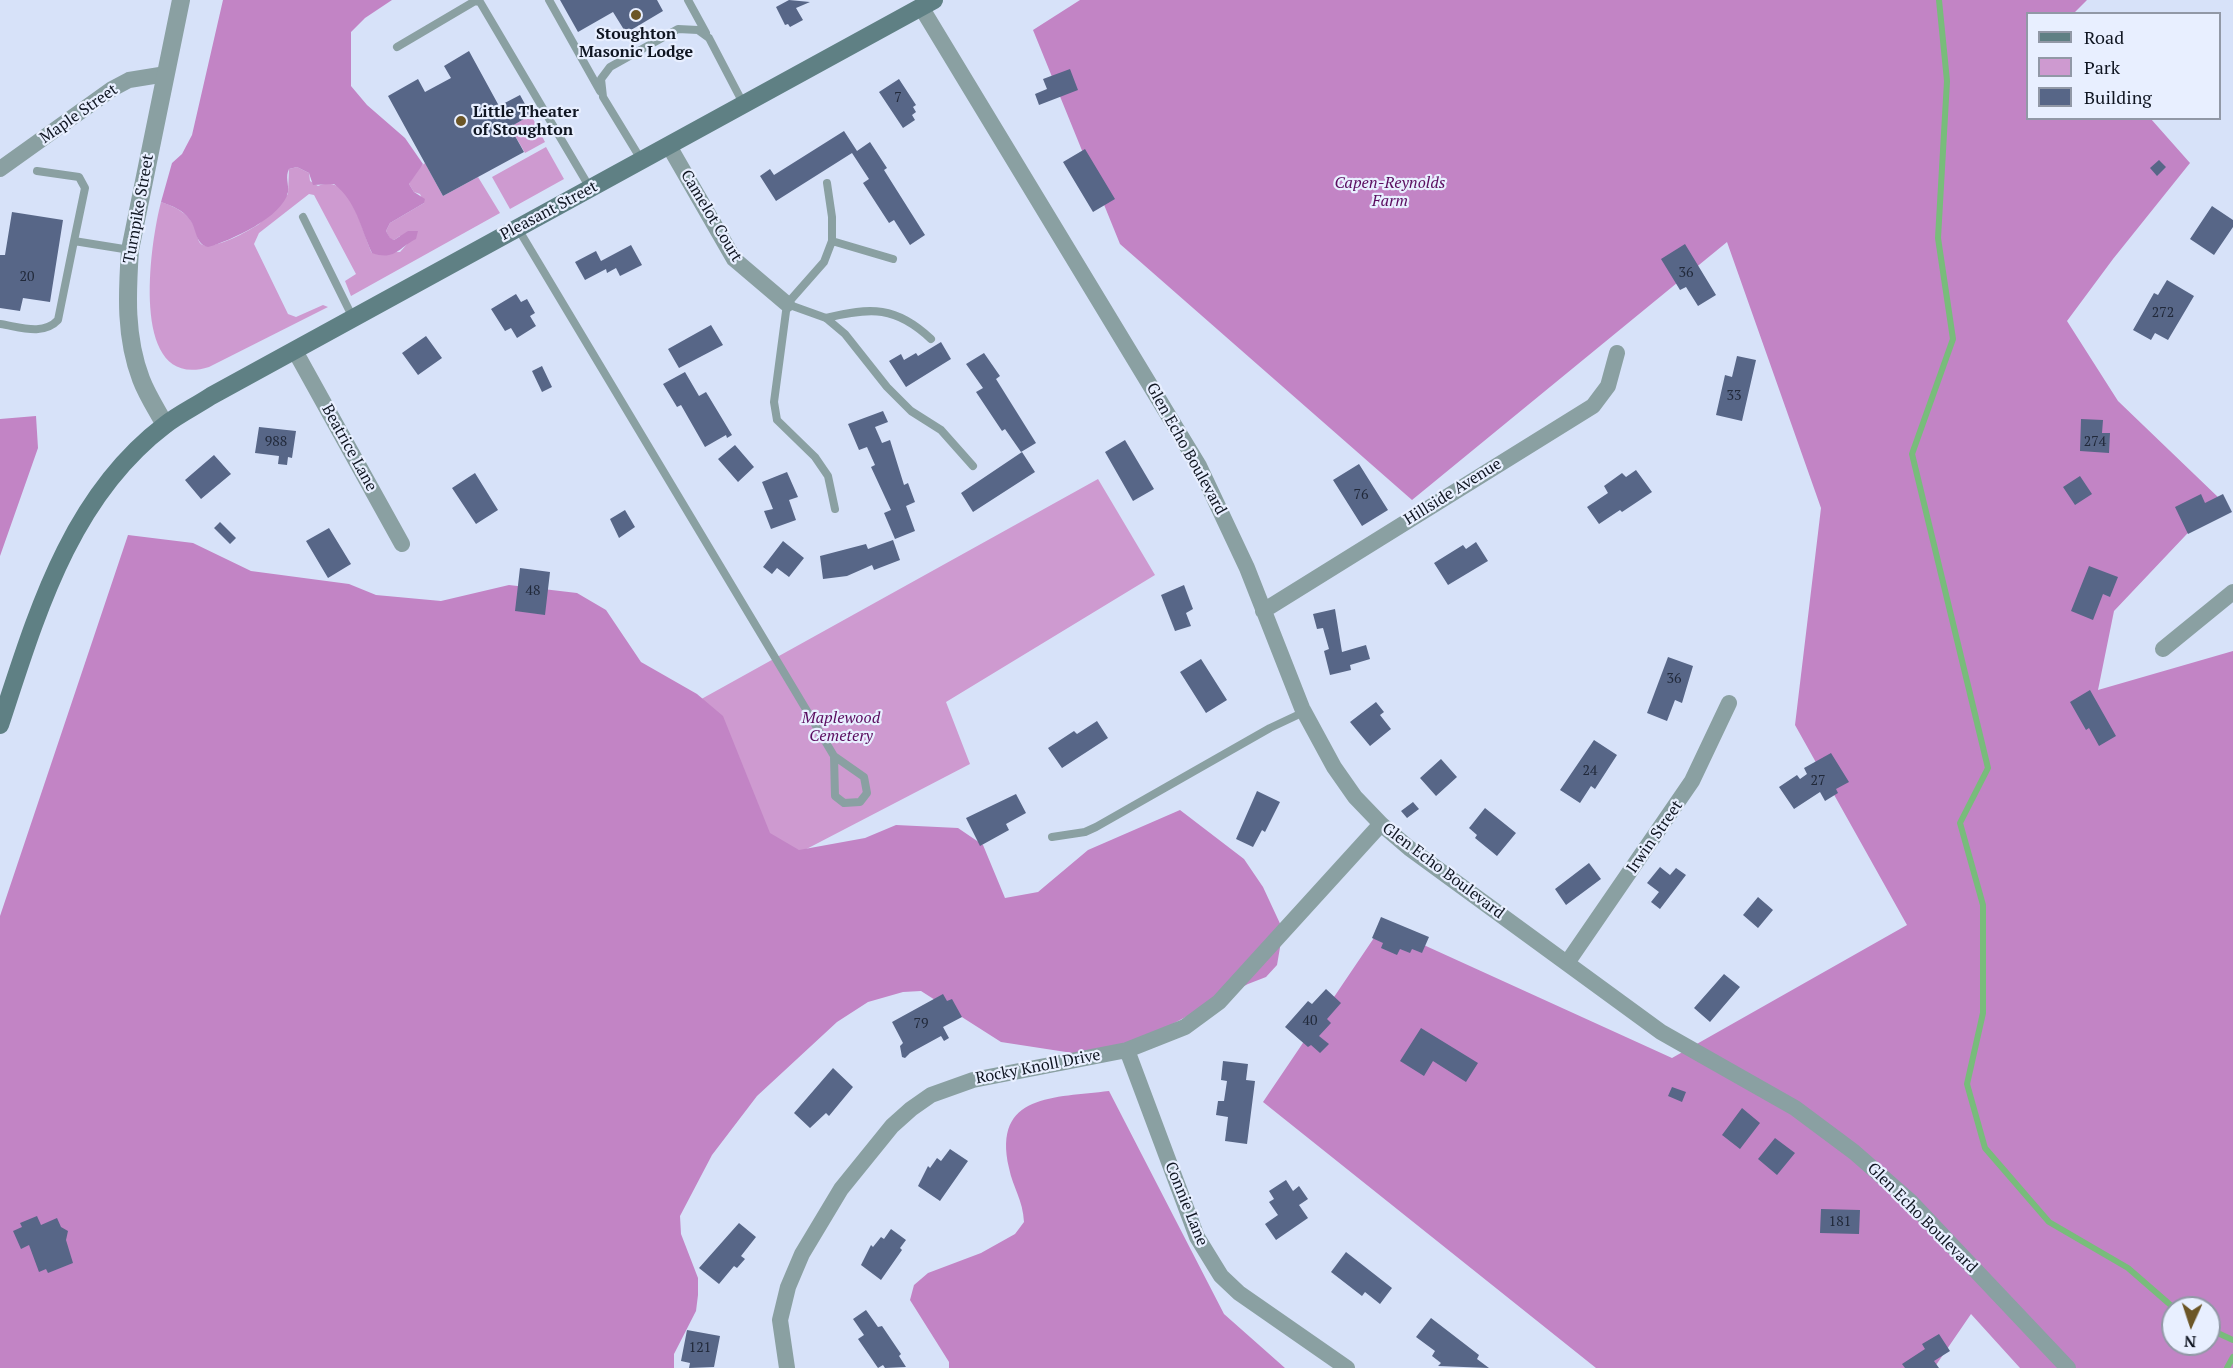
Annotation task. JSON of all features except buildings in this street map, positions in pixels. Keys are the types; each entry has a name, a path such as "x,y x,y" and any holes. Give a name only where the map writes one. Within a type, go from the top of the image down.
{"main road":[{"name":"Pleasant Street","path":"165,424 211,396 517,227 927,4"},
{"path":"0,725 38,610 73,532 121,468 165,424"}],"street":[{"name":"Turnpike Street","path":"165,424 142,382 135,362 128,324 127,290 130,250 181,0"},
{"name":"Glen Echo Boulevard","path":"927,4 1185,442 1228,526 1304,712 1334,767 1355,797 1381,824 1680,1044 1795,1108 1854,1152 1910,1201 2068,1368"},
{"name":"Maple Street","path":"0,169 129,80 166,74"},
{"name":"Camelot Court","path":"669,146 734,259 787,304"},
{"name":"Beatrice Lane","path":"295,351 402,544"},
{"name":"Hillside Avenue","path":"1263,611 1593,406 1608,386 1617,353"},
{"path":"2163,649 2233,592"},
{"name":"Irwin Street","path":"1567,963 1692,781 1729,703"},
{"name":"Rocky Knoll Drive","path":"787,1368 780,1320 788,1287 820,1221 841,1190 892,1126 931,1095 973,1080 1127,1050 1185,1027 1219,1002 1381,824"},
{"name":"Connie Lane","path":"1127,1050 1197,1237 1221,1276 1239,1293 1347,1368"}],"lane":[{"path":"549,0 642,161"},
{"path":"688,0 744,105"},
{"path":"397,47 475,1 480,2 590,188"},
{"path":"603,97 601,79 604,72 658,40 684,28 698,30 709,38"},
{"path":"0,324 38,330 50,328 58,320 85,188 79,177 37,171"},
{"path":"827,183 832,217 832,241 824,262 787,304 774,402 777,420 815,457 828,476 835,509"},
{"path":"303,217 353,319"},
{"path":"517,227 834,756 864,777 867,793 860,802 844,803 836,796 834,756"},
{"path":"74,241 130,250"},
{"path":"832,241 893,259"},
{"path":"787,304 826,318 845,334 887,387 911,411 940,430 973,466"},
{"path":"826,318 870,309 885,311 916,325 932,339"},
{"path":"1052,837 1085,832 1096,827 1270,728 1304,712"}],"green space":[{"path":"223,0 392,0 365,18 351,32 351,86 367,105 405,138 423,164 409,184 414,192 425,199 424,203 390,223 386,231 394,240 408,231 418,231 416,239 391,254 372,253 353,207 342,191 334,184 313,185 309,173 297,167 289,169 288,192 284,201 266,219 242,234 208,247 198,240 192,224 184,213 161,202 172,163 182,154 192,135"},
{"name":"Capen-Reynolds Farm","path":"1080,0 2087,0 2075,12 2026,12 2026,120 2152,120 2190,163 2067,321 2118,401 2220,499 2114,611 2098,690 2233,651 2233,1368 2020,1368 1971,1314 1934,1368 1596,1368 1263,1102 1382,926 1672,1058 1907,925 1795,725 1821,508 1727,242 1412,500 1120,244 1033,30"},
{"path":"531,115 545,142 525,153 510,127"},
{"path":"546,147 564,179 510,209 492,177"},
{"path":"425,163 443,196 478,177 500,213 351,296 345,281 356,274 314,195 309,194 259,233 254,244 288,314 296,317 323,305 328,307 209,367 183,369 166,358 155,337 150,310 152,249 161,202 186,215 197,232 200,243 212,245 220,243 259,224 288,194 289,169 297,167 309,173 310,181 318,186 329,184 339,187 347,195 354,206 372,253 400,252 408,243 400,236 394,240 390,239 386,231 390,223 424,203 420,194 414,192 409,184 415,171"},
{"path":"36,416 38,448 0,556 0,419"},
{"name":"Maplewood Cemetery","path":"1098,479 1155,575 946,702 970,764 768,869 678,712"},
{"path":"128,535 193,543 251,571 349,584 376,595 441,601 509,585 577,593 606,610 641,662 697,694 723,716 770,833 799,850 865,838 896,825 958,828 983,845 1005,898 1038,892 1088,850 1180,810 1244,859 1263,887 1283,930 1277,965 1266,977 1248,984 1146,1038 1092,1056 1001,1042 921,991 903,992 868,1002 837,1022 757,1096 712,1155 680,1216 681,1234 698,1278 698,1295 696,1311 674,1354 674,1368 0,1368 0,916"},
{"path":"1109,1091 1224,1314 1285,1368 949,1368 949,1362 910,1300 914,1285 928,1273 981,1253 1015,1234 1024,1222 1022,1207 1009,1168 1006,1143 1010,1125 1019,1113 1032,1104 1049,1099"}],"waterway":[{"path":"1939,0 1947,81 1938,238 1953,339 1912,454 1988,768 1960,823 1983,905 1983,1013 1967,1084 1985,1148 2049,1222 2128,1268 2161,1297"},
{"path":"2221,1334 2233,1340"},
{"path":"2227,1368 2233,1357"}],"place":[{"name":"Stoughton Masonic Lodge","path":"636,15"},
{"name":"Little Theater of Stoughton","path":"461,121"}]}
